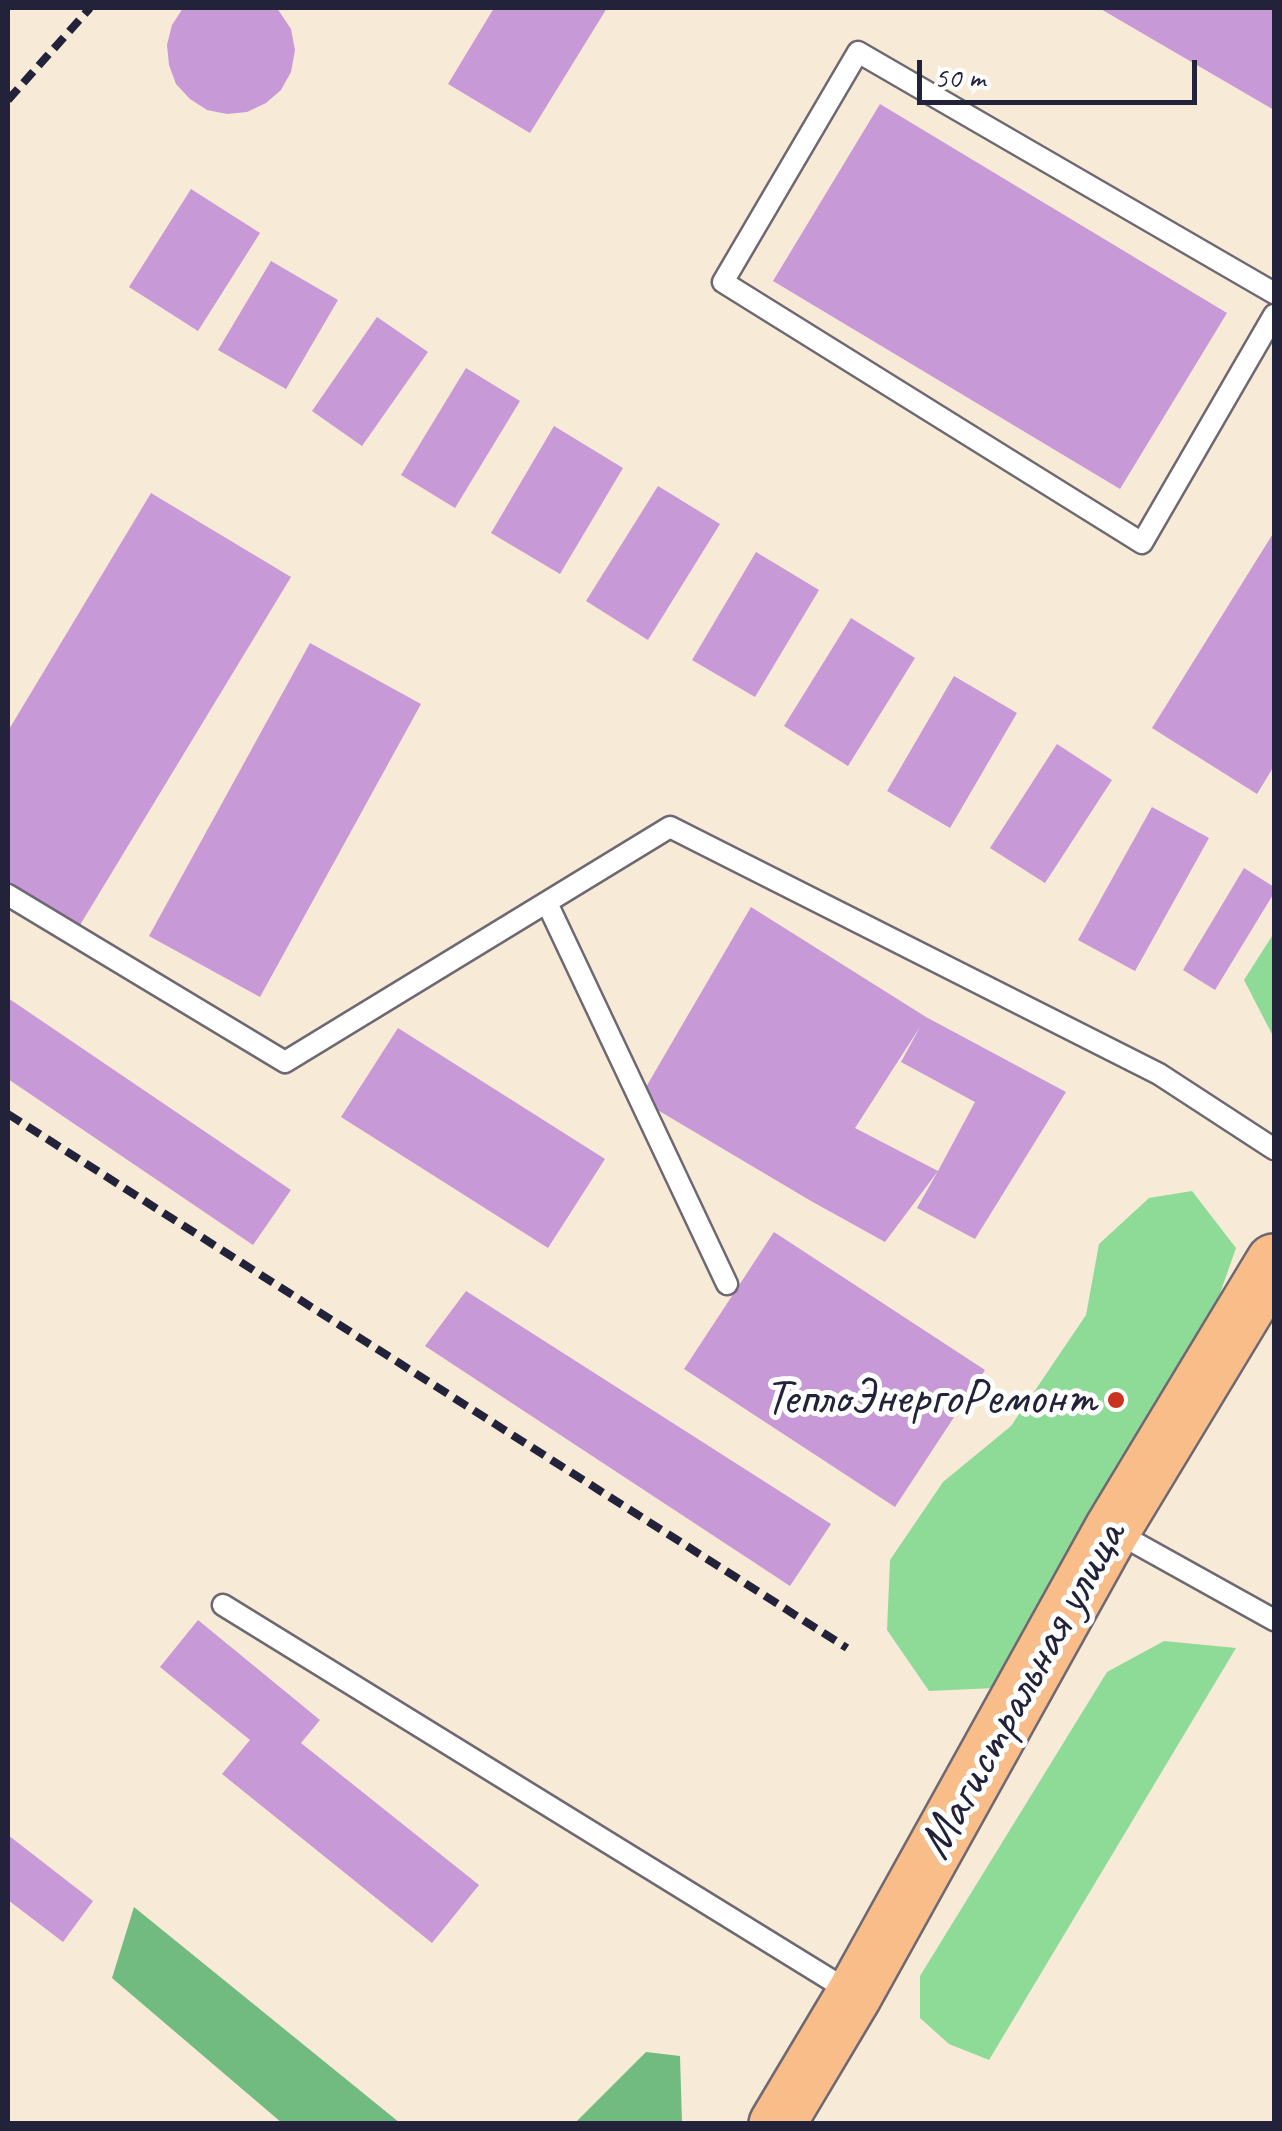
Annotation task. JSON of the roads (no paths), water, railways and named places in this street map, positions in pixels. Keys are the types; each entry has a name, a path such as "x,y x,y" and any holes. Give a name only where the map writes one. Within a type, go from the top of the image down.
{"main road":[{"name":"Магистральная улица","path":"778,2124 1112,1530 1274,1262"}],"lane":[{"path":"1274,293 858,52 722,282 1142,543 1274,315"},
{"path":"8,896 285,1062 670,827 1159,1074 1274,1149"},
{"path":"547,903 727,1284"},
{"path":"1112,1530 1274,1620"},
{"path":"224,1606 854,1994"}],"railway":[{"path":"8,100 90,8"},
{"path":"8,1114 847,1648"}],"place":[{"name":"ТеплоЭнергоРемонт","path":"1116,1400"}]}
